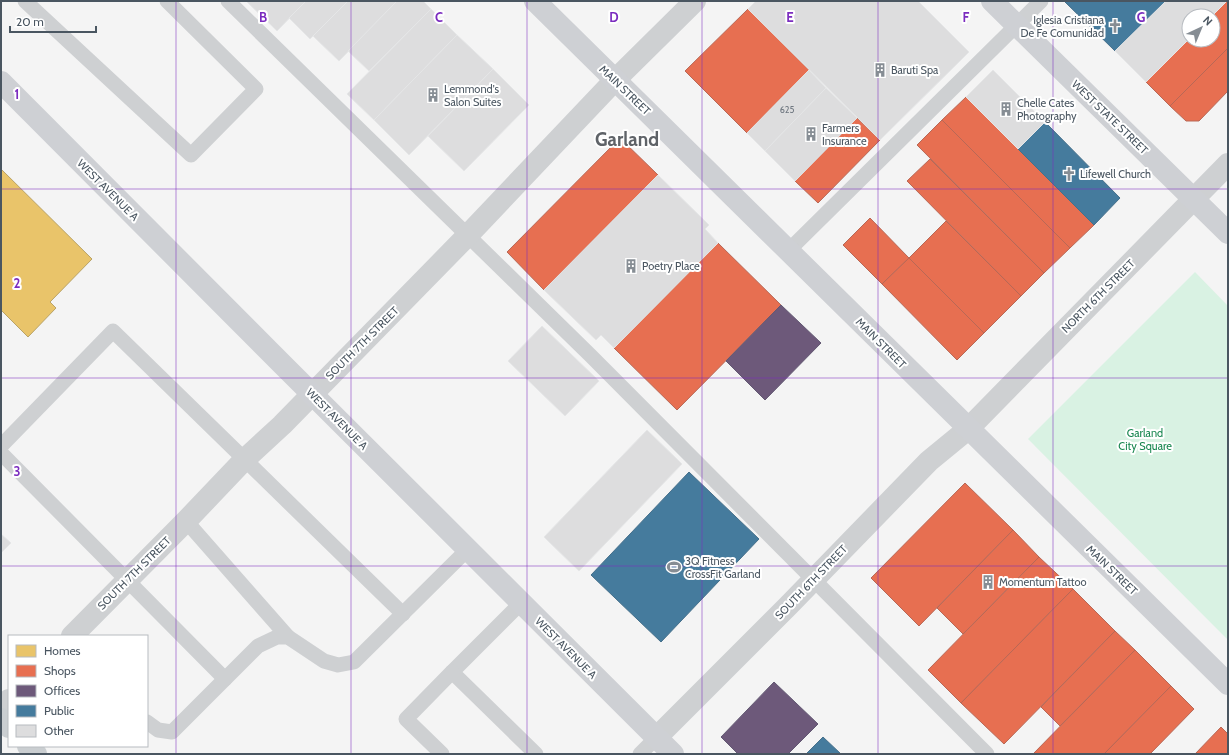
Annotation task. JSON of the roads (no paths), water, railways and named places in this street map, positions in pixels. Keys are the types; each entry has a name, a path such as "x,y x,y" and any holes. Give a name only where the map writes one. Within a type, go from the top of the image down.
{"street":[{"name":"MAIN STREET","path":"536,1 1228,684"},
{"name":"SOUTH 7TH STREET","path":"73,635 245,460 282,425 468,235 615,80 695,1"},
{"name":"WEST STATE STREET","path":"992,1 1228,233"},
{"name":"WEST AVENUE A","path":"1,82 521,603 674,754"},
{"name":"NORTH 6TH STREET","path":"968,429 1228,164"},
{"name":"SOUTH 6TH STREET","path":"657,738 814,580 929,461 968,429"}],"lane":[{"path":"25,1 191,155 256,89 167,1"},
{"path":"228,1 591,356 987,754"},
{"path":"788,251 1041,1"},
{"path":"1,446 113,331 403,614"},
{"path":"1,452 225,679"},
{"path":"186,521 288,637 324,661 338,665 354,662 468,549"},
{"path":"442,754 406,719 521,603"},
{"path":"148,723 158,730 172,732 258,646 276,637 288,637"},
{"path":"452,672 536,754"},
{"path":"640,754 657,738"}],"place":[{"name":"Iglesia Cristiana De Fe Comunidad","path":"1115,26"},
{"name":"Baruti Spa","path":"880,70"},
{"name":"Lemmond's Salon Suites","path":"433,95"},
{"name":"Chelle Cates Photography","path":"1006,109"},
{"name":"Farmers Insurance","path":"811,134"},
{"name":"Lifewell Church","path":"1069,174"},
{"name":"Poetry Place","path":"631,266"},
{"name":"3Q Fitness CrossFit Garland","path":"674,567"},
{"name":"Momentum Tattoo","path":"988,582"}],"district":[{"name":"Garland","path":"627,139"}],"park label":[{"name":"Garland City Square","path":"1145,439"}]}
